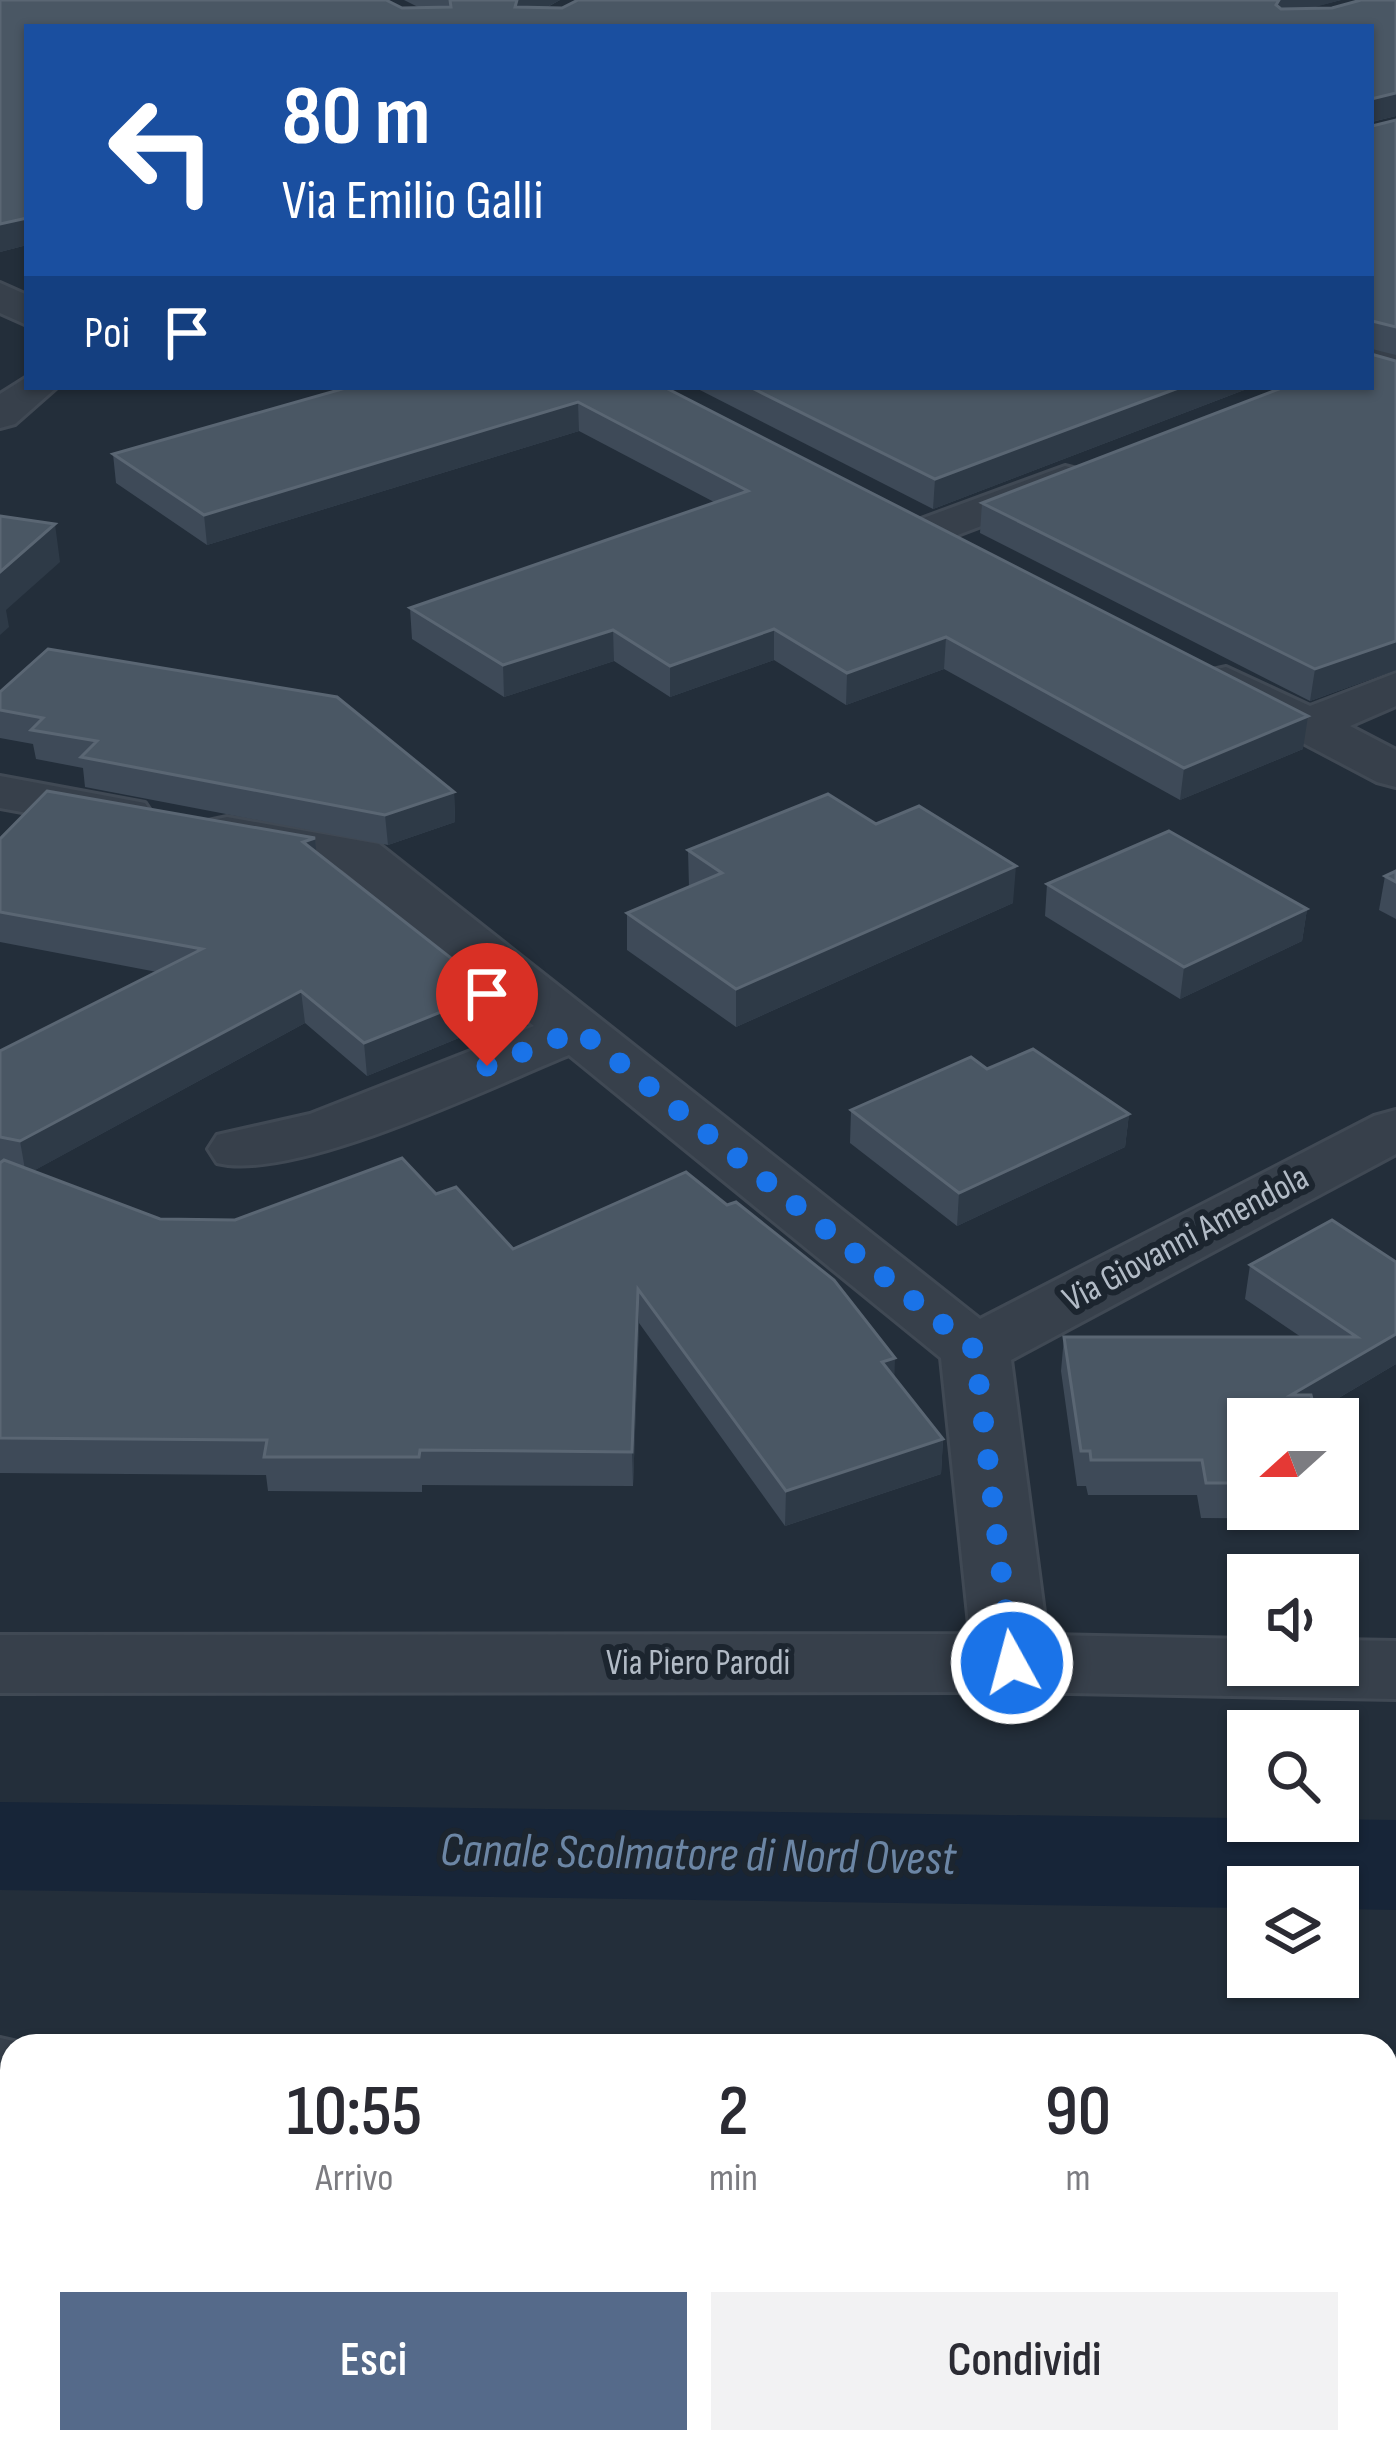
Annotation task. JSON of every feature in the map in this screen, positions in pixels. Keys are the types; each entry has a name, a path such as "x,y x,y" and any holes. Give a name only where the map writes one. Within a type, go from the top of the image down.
{"street":[{"path":"0,415 32,390"},
{"path":"996,562 914,519 1107,463"},
{"path":"1184,660 1396,771"},
{"path":"1309,725 1396,688"},
{"path":"0,792 359,856 975,1350 1012,1663"},
{"path":"239,1149 330,1128 579,1030"},
{"name":"Via Giovanni Amendola","path":"975,1350 1396,1129"},
{"name":"Via Piero Parodi","path":"0,1664 1012,1663 1396,1670"}],"building":[{"path":"0,0 386,0 402,8 451,7 450,0 517,0 515,7 562,8 578,0 1279,0 1276,5 1281,9 1396,0 1396,93 1374,98 1374,24 24,24 24,219 0,224"},
{"path":"1396,120 1396,327 1374,322 1374,126"},
{"path":"1374,355 1396,361 1396,641 1315,669 982,503 1276,390 1374,390"},
{"path":"338,390 670,390 1308,716 1184,768 946,637 847,673 774,629 670,666 613,630 503,665 410,608 748,491 578,402 204,515 113,454"},
{"path":"756,390 1173,390 935,479"},
{"path":"0,516 55,524 0,572"},
{"path":"48,649 337,697 454,792 385,815 81,757 97,741 31,730 43,718 0,710 0,692"},
{"path":"47,791 315,838 303,842 493,991 364,1043 301,991 20,1141 0,1137 0,1051 202,949 0,912 0,839"},
{"path":"828,794 876,824 919,806 1016,866 736,989 627,913 722,873 688,850"},
{"path":"1169,831 1307,909 1184,967 1047,884"},
{"path":"1033,1049 1129,1114 959,1193 851,1110 971,1057 987,1069"},
{"path":"402,1158 436,1194 456,1187 513,1249 686,1172 727,1205 736,1202 834,1280 895,1358 882,1362 943,1439 786,1491 638,1289 632,1452 420,1450 419,1457 264,1457 267,1440 0,1438 0,1163 4,1160 160,1219 235,1220"},
{"path":"1332,1220 1396,1262 1396,1334 1291,1395 1312,1398 1227,1398 1227,1483 1206,1483 1202,1460 1091,1460 1090,1451 1081,1451 1064,1337 1357,1337 1250,1265"}],"waterway":[{"name":"Canale Scolmatore di Nord Ovest","path":"0,1846 1396,1865"}],"route":[{"path":"487,1066 579,1030 975,1350 1012,1663"}]}
